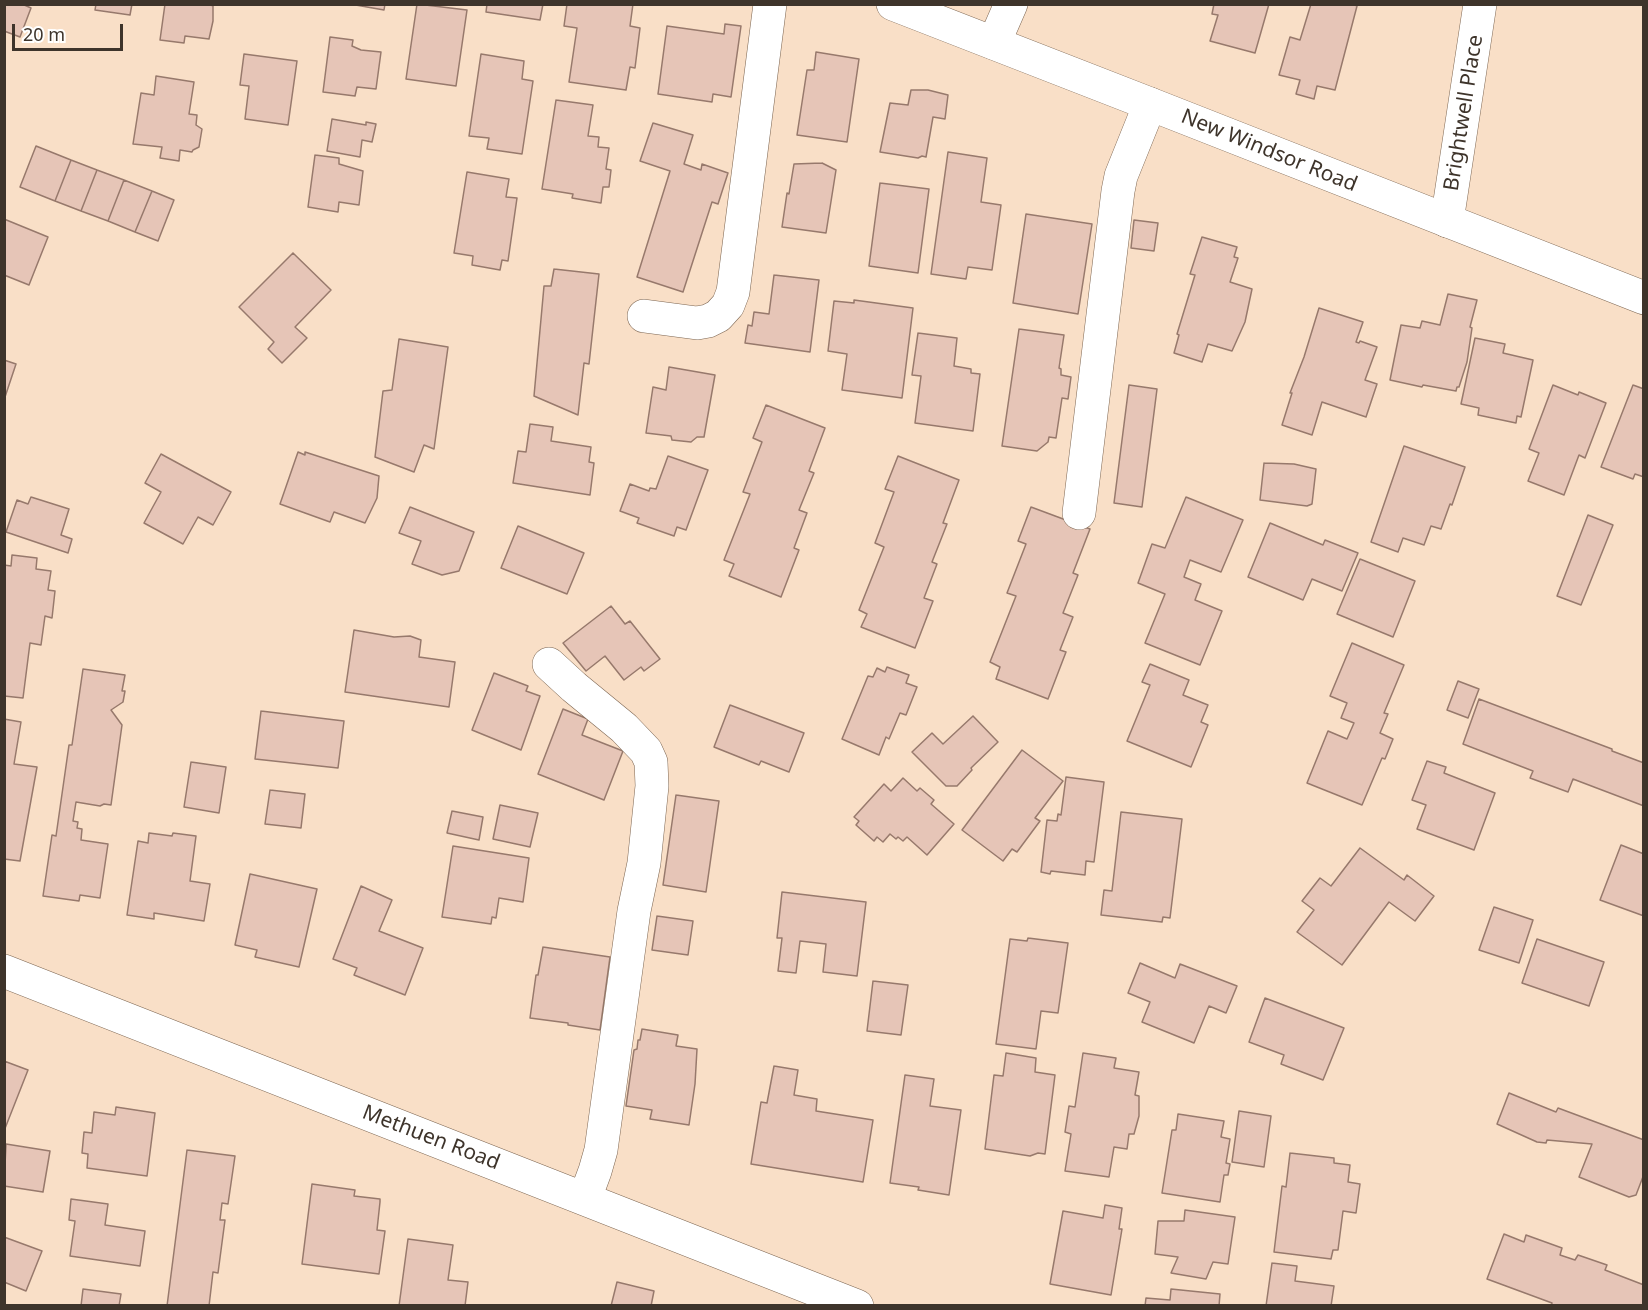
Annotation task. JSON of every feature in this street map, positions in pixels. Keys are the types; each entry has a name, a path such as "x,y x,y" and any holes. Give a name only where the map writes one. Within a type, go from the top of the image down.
{"street":[{"path":"644,316 697,324 718,316 728,305 733,292 770,4"},
{"name":"New Windsor Road","path":"893,4 1644,298"},
{"path":"994,43 1011,4"},
{"name":"Brightwell Place","path":"1447,221 1480,4"},
{"path":"1079,513 1118,191 1121,176 1150,104"},
{"path":"549,664 624,728 646,751 651,762 652,786 644,863 634,911 601,1150 596,1171 585,1198"},
{"name":"Methuen Road","path":"4,971 857,1305"}],"building":[{"path":"4,4 22,4 31,8 20,37 4,31"},
{"path":"96,4 132,4 130,15 95,10"},
{"path":"165,4 209,4 213,6 213,21 209,39 185,36 184,43 160,40"},
{"path":"350,4 385,4 384,10"},
{"path":"417,4 467,10 456,86 406,79"},
{"path":"487,4 543,4 540,20 486,12"},
{"path":"567,4 633,4 630,26 640,28 635,68 630,67 626,90 569,82 577,28 564,26"},
{"path":"1214,4 1269,4 1255,53 1210,41 1218,15 1212,14"},
{"path":"1311,4 1353,4 1357,6 1335,90 1317,86 1314,99 1296,94 1300,80 1279,75 1290,37 1300,40"},
{"path":"725,24 741,26 731,97 713,94 712,102 658,94 667,26 724,34"},
{"path":"330,37 353,40 352,46 361,50 381,52 376,89 357,87 355,96 323,92"},
{"path":"816,52 859,59 847,142 797,135 807,70 814,70"},
{"path":"244,54 297,61 288,125 245,119 249,86 240,85"},
{"path":"481,54 524,61 522,79 533,81 522,154 487,149 489,138 469,136"},
{"path":"156,76 194,82 189,114 197,115 196,125 202,129 199,147 192,152 180,150 179,161 160,158 162,147 133,144 141,93 154,95"},
{"path":"911,90 928,90 948,95 945,119 933,117 926,157 918,158 880,152 890,103 908,105"},
{"path":"556,100 593,105 588,136 599,137 598,147 609,148 606,169 611,170 609,187 603,187 601,203 572,198 573,194 542,189"},
{"path":"332,119 366,125 366,122 376,124 372,142 362,140 360,157 327,151"},
{"path":"653,123 693,135 684,164 701,170 702,164 728,173 718,204 712,202 683,292 637,277 670,171 640,161"},
{"path":"36,146 71,160 55,201 20,187"},
{"path":"948,152 987,158 981,202 1001,205 992,270 968,267 966,279 931,274"},
{"path":"315,155 339,158 339,164 363,171 359,205 339,202 338,212 308,207"},
{"path":"71,160 97,170 81,211 55,201"},
{"path":"822,163 836,170 826,233 782,227 794,164"},
{"path":"97,170 124,180 108,221 81,211"},
{"path":"467,172 509,179 506,197 517,198 508,261 502,260 500,270 472,265 473,256 454,253"},
{"path":"124,180 152,191 135,232 108,221"},
{"path":"880,183 929,189 918,273 869,266"},
{"path":"152,191 174,200 158,241 135,232"},
{"path":"1026,214 1092,224 1078,314 1013,303"},
{"path":"4,219 48,237 29,285 4,275"},
{"path":"1134,220 1158,223 1154,251 1131,248"},
{"path":"1202,237 1237,247 1234,257 1238,258 1230,282 1252,289 1245,322 1232,351 1208,344 1202,362 1174,353 1179,335 1177,334 1195,275 1190,274"},
{"path":"293,253 331,290 295,327 307,338 282,363 268,349 274,342 239,307"},
{"path":"554,269 599,274 589,364 584,363 578,415 534,396 544,286 551,286"},
{"path":"774,275 819,280 810,352 745,343 748,325 752,326 754,312 769,314"},
{"path":"1448,294 1477,300 1470,327 1472,328 1467,362 1459,387 1456,391 1390,380 1401,325 1420,328 1422,321 1440,325"},
{"path":"854,300 913,308 902,398 842,390 847,354 828,351 834,301 854,303"},
{"path":"1319,308 1363,322 1356,342 1360,341 1377,347 1365,380 1377,384 1366,417 1322,402 1312,435 1282,425 1292,393 1290,393"},
{"path":"1019,329 1064,335 1059,368 1061,375 1071,377 1068,399 1062,398 1056,438 1049,437 1048,442 1037,451 1002,446"},
{"path":"918,333 957,338 954,366 971,369 971,373 980,374 973,431 915,423 921,376 912,375"},
{"path":"1475,338 1505,344 1503,353 1533,360 1521,417 1517,416 1516,423 1478,415 1479,408 1461,404"},
{"path":"399,339 448,347 434,449 424,445 414,472 375,457 383,391 392,390"},
{"path":"4,360 16,364 4,400"},
{"path":"669,367 715,375 704,437 697,437 691,442 672,440 671,436 646,433 653,387 666,390"},
{"path":"1129,385 1157,389 1142,507 1114,503"},
{"path":"1553,385 1606,403 1585,458 1579,455 1564,495 1528,481 1539,453 1529,449"},
{"path":"1633,385 1644,389 1644,477 1635,474 1633,479 1601,467"},
{"path":"766,405 825,428 809,471 814,473 799,510 807,513 794,548 799,550 781,597 729,576 734,564 724,560 750,494 743,492 762,442 753,438"},
{"path":"530,424 553,427 551,441 591,447 589,462 594,463 590,495 513,483 518,451 526,452"},
{"path":"1404,446 1465,467 1441,529 1431,526 1424,545 1403,538 1398,552 1371,542"},
{"path":"298,452 305,455 305,452 379,476 377,498 365,523 334,512 330,522 280,504"},
{"path":"161,454 231,492 213,525 198,517 183,544 144,523 161,492 145,483"},
{"path":"668,456 708,470 686,530 677,527 674,536 637,523 639,518 620,511 630,484 649,491 650,488 656,489"},
{"path":"898,456 959,480 943,523 947,524 932,562 937,564 924,598 933,601 915,648 861,627 867,614 859,610 884,547 875,543 894,492 885,489"},
{"path":"1264,463 1294,464 1316,469 1312,504 1307,506 1260,500"},
{"path":"31,497 69,509 61,535 72,539 68,553 6,532 17,500 28,504"},
{"path":"1186,497 1243,520 1221,572 1190,560 1184,577 1201,584 1195,600 1222,611 1200,665 1145,643 1165,594 1138,583 1152,544 1165,548"},
{"path":"410,507 474,532 459,571 442,575 412,564 421,541 399,533"},
{"path":"1031,507 1090,529 1073,573 1078,575 1063,613 1073,617 1060,650 1066,652 1048,699 996,679 1000,667 990,662 1016,596 1007,593 1026,544 1018,541"},
{"path":"1588,515 1613,525 1581,605 1557,596"},
{"path":"1270,523 1323,545 1325,540 1358,553 1342,591 1312,579 1303,600 1248,577"},
{"path":"518,526 584,553 567,594 501,568"},
{"path":"12,555 37,558 36,569 51,571 48,590 55,591 52,618 45,616 41,645 30,643 23,698 4,696 4,565 11,566"},
{"path":"1360,559 1415,581 1393,637 1337,614"},
{"path":"611,606 625,624 630,621 660,659 644,671 641,667 624,680 605,656 586,671 563,643"},
{"path":"354,630 394,637 410,636 421,640 419,657 455,662 449,707 345,692"},
{"path":"1352,643 1404,665 1384,713 1388,714 1380,733 1393,739 1385,759 1382,758 1362,805 1307,783 1328,731 1347,739 1354,723 1341,718 1347,703 1330,696"},
{"path":"1150,664 1189,680 1183,695 1208,705 1201,722 1208,725 1191,767 1127,741 1150,685 1142,682"},
{"path":"887,667 909,675 906,683 917,687 906,715 900,713 879,755 842,739 868,676 873,677 877,668 885,672"},
{"path":"83,669 125,675 122,691 125,691 123,702 111,710 122,725 111,805 100,806 76,802 73,821 78,822 77,828 82,829 81,840 108,844 100,898 80,895 79,901 43,896 52,835 56,836"},
{"path":"494,673 528,686 526,691 540,696 521,750 472,730"},
{"path":"1458,681 1479,689 1468,718 1447,710"},
{"path":"1479,699 1644,763 1644,806 1573,779 1568,792 1530,778 1533,771 1463,744"},
{"path":"730,705 804,733 789,772 761,761 759,765 714,747"},
{"path":"563,709 588,719 582,735 623,751 604,800 538,774"},
{"path":"261,711 344,721 338,768 255,759"},
{"path":"973,716 998,742 971,768 972,770 957,786 946,786 912,752 932,733 943,744"},
{"path":"4,719 21,722 14,764 37,767 20,861 4,859"},
{"path":"1022,750 1063,781 1035,818 1040,821 1017,852 1012,849 1003,861 962,830"},
{"path":"1427,761 1446,767 1444,773 1495,793 1474,850 1417,829 1426,805 1412,800"},
{"path":"191,762 226,767 219,813 184,807"},
{"path":"1066,777 1104,782 1094,862 1086,861 1085,875 1041,872 1047,820 1057,821 1058,814 1061,815"},
{"path":"903,778 917,791 920,788 934,800 931,804 954,824 927,855 907,837 903,841 890,834 883,842 877,837 874,841 856,825 859,821 854,817 884,784 891,791"},
{"path":"270,790 305,794 301,828 265,824"},
{"path":"676,795 719,801 706,892 663,885"},
{"path":"500,805 538,813 530,847 493,839"},
{"path":"452,811 483,817 479,840 447,833"},
{"path":"1121,812 1182,819 1170,918 1163,917 1162,922 1101,915 1104,890 1112,891"},
{"path":"149,833 196,836 190,881 210,884 204,921 154,913 154,919 127,915 138,841 148,843"},
{"path":"1621,845 1644,854 1644,916 1600,900"},
{"path":"453,846 529,858 523,902 499,898 496,918 492,917 491,924 442,917"},
{"path":"1360,848 1404,880 1407,875 1434,896 1415,921 1389,902 1342,965 1297,932 1314,910 1302,901 1320,878 1331,886"},
{"path":"250,874 317,889 299,967 255,957 257,950 235,945"},
{"path":"361,886 392,900 379,931 423,948 405,995 354,975 357,968 333,959"},
{"path":"782,892 866,902 857,976 823,972 826,944 800,941 796,973 778,971 782,938 777,938"},
{"path":"1494,907 1533,920 1519,963 1479,950"},
{"path":"657,916 693,921 688,955 652,950"},
{"path":"1028,938 1068,943 1058,1013 1041,1011 1036,1049 996,1044 1010,939 1027,941"},
{"path":"1537,939 1604,962 1589,1006 1522,983"},
{"path":"543,947 610,957 600,1030 530,1018 536,975 538,975"},
{"path":"1140,963 1175,978 1180,964 1237,986 1226,1013 1209,1006 1194,1043 1142,1022 1150,1002 1128,993"},
{"path":"873,981 908,985 901,1035 867,1031"},
{"path":"1265,998 1344,1028 1323,1080 1281,1064 1284,1055 1249,1042"},
{"path":"642,1029 678,1035 676,1046 697,1049 689,1125 650,1119 652,1110 626,1106 634,1050 637,1049"},
{"path":"1006,1053 1036,1058 1035,1072 1055,1075 1045,1154 1038,1153 1030,1156 985,1149 994,1075 1003,1076"},
{"path":"1083,1053 1116,1058 1114,1068 1139,1072 1135,1095 1139,1096 1139,1116 1134,1134 1129,1134 1127,1149 1114,1147 1109,1177 1065,1171 1071,1134 1065,1132 1069,1106 1075,1107"},
{"path":"4,1061 28,1070 4,1131"},
{"path":"774,1066 798,1070 794,1095 817,1099 816,1111 873,1120 863,1182 751,1164 761,1102 767,1103"},
{"path":"905,1075 934,1079 930,1106 961,1110 949,1195 918,1190 919,1187 890,1183"},
{"path":"1509,1093 1556,1112 1558,1108 1644,1140 1644,1174 1636,1195 1629,1197 1579,1177 1592,1144 1547,1140 1546,1143 1537,1142 1497,1124"},
{"path":"116,1107 155,1113 147,1176 87,1168 88,1154 82,1153 84,1132 92,1133 94,1112 115,1115"},
{"path":"1239,1111 1271,1116 1264,1167 1232,1162"},
{"path":"1178,1114 1224,1121 1221,1137 1230,1139 1226,1163 1230,1164 1228,1175 1224,1175 1220,1202 1162,1193 1172,1130 1176,1130"},
{"path":"6,1144 50,1151 43,1192 4,1186"},
{"path":"187,1150 235,1156 228,1204 222,1203 220,1220 225,1220 218,1273 213,1272 209,1306 167,1306"},
{"path":"1290,1153 1334,1158 1334,1163 1350,1165 1348,1182 1360,1184 1356,1213 1343,1211 1338,1250 1333,1250 1331,1259 1274,1252 1282,1186 1286,1187"},
{"path":"312,1184 355,1190 354,1196 380,1199 377,1230 385,1231 379,1274 302,1264"},
{"path":"71,1199 108,1204 105,1225 145,1231 140,1266 70,1256 75,1221 69,1220"},
{"path":"1105,1205 1122,1208 1119,1229 1122,1229 1111,1295 1050,1284 1063,1211 1103,1218"},
{"path":"1185,1210 1235,1217 1228,1264 1213,1262 1206,1279 1171,1273 1178,1257 1155,1254 1158,1221 1184,1221"},
{"path":"1504,1234 1524,1242 1526,1235 1562,1248 1560,1255 1575,1260 1578,1255 1607,1265 1605,1270 1644,1285 1644,1306 1551,1306 1552,1303 1487,1279"},
{"path":"4,1237 42,1251 26,1291 4,1282"},
{"path":"408,1239 453,1245 448,1280 468,1282 465,1306 399,1306"},
{"path":"1272,1263 1297,1266 1295,1281 1334,1286 1331,1306 1266,1306"},
{"path":"617,1282 654,1291 651,1306 611,1306"},
{"path":"83,1289 121,1294 119,1306 81,1306"},
{"path":"1171,1289 1220,1294 1219,1306 1145,1306 1146,1298 1170,1300"}]}
